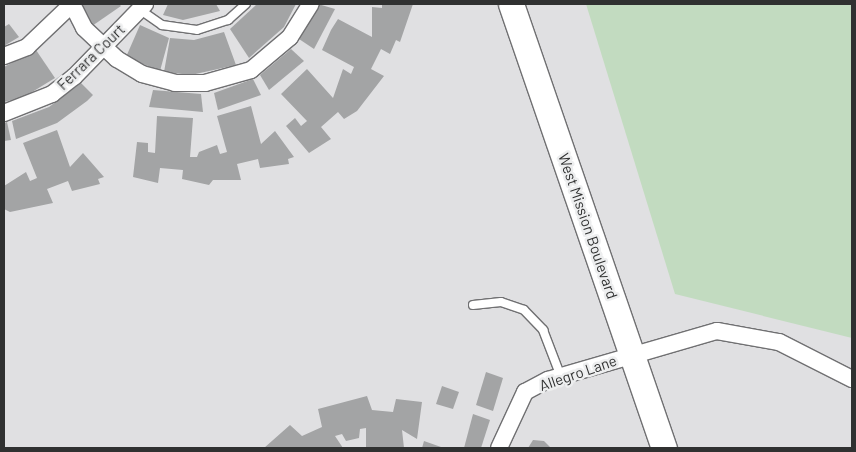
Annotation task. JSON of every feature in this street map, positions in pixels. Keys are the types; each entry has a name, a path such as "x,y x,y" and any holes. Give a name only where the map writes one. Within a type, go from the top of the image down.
{"main road":[{"name":"West Mission Boulevard","path":"511,4 664,448"}],"street":[{"path":"4,56 27,47 72,4 102,48 142,74 162,80 205,83 235,77 251,70 290,37 310,4"},
{"name":"Ferrara Court","path":"4,113 52,94 102,48 140,6"},
{"name":"Allegro Lane","path":"499,448 524,392 561,377 633,354 717,331 779,342 852,379"}],"lane":[{"path":"140,6 162,24 197,30 228,20 246,4"},
{"path":"473,305 501,302 524,310 545,337 561,377"}],"green space":[{"path":"586,4 852,4 852,338 675,294"}],"building":[{"path":"80,4 119,4 121,6 92,26"},
{"path":"168,4 216,4 220,11 183,20 163,15"},
{"path":"257,4 296,4 284,27 249,58 230,29"},
{"path":"318,4 335,9 314,49 299,39"},
{"path":"382,4 413,4 400,42 396,40 390,54 381,49 371,69 384,76 357,111 344,119 338,112 321,127 331,139 309,153 286,126 295,118 301,126 307,121 281,94 307,69 333,98 343,69 351,74 354,67 322,50 331,30 338,19 372,37 372,7 382,8"},
{"path":"9,24 19,37 4,46 4,27"},
{"path":"140,25 169,38 160,71 126,57"},
{"path":"224,32 236,65 191,75 164,72 170,38 194,40"},
{"path":"291,49 304,61 269,90 260,75"},
{"path":"36,50 55,78 24,97 4,102 4,67"},
{"path":"253,79 261,95 218,110 214,93"},
{"path":"81,83 93,95 87,101 57,123 16,139 12,121 49,107"},
{"path":"153,90 201,94 203,112 149,107"},
{"path":"251,106 261,144 275,131 294,157 288,159 289,164 260,168 258,159 237,164 241,180 213,180 209,185 182,179 183,170 160,168 158,183 133,177 137,142 148,143 148,152 155,153 157,116 193,118 190,157 197,157 199,152 217,145 220,154 227,152 217,116"},
{"path":"7,122 11,140 4,141 4,123"},
{"path":"57,130 70,167 83,153 104,177 98,179 100,184 72,191 68,181 47,189 53,203 10,212 4,209 4,186 26,172 30,181 37,178 23,143"},
{"path":"486,372 503,378 493,411 476,405"},
{"path":"442,386 459,392 453,409 436,404"},
{"path":"367,396 372,410 393,412 396,399 422,402 417,439 402,430 404,448 366,448 366,428 360,429 359,438 346,441 342,434 335,436 343,448 264,448 290,425 302,436 322,427 318,409"},
{"path":"473,414 490,420 481,448 464,448"},
{"path":"533,440 544,441 551,448 528,448"},
{"path":"424,441 441,447 422,448"}]}
